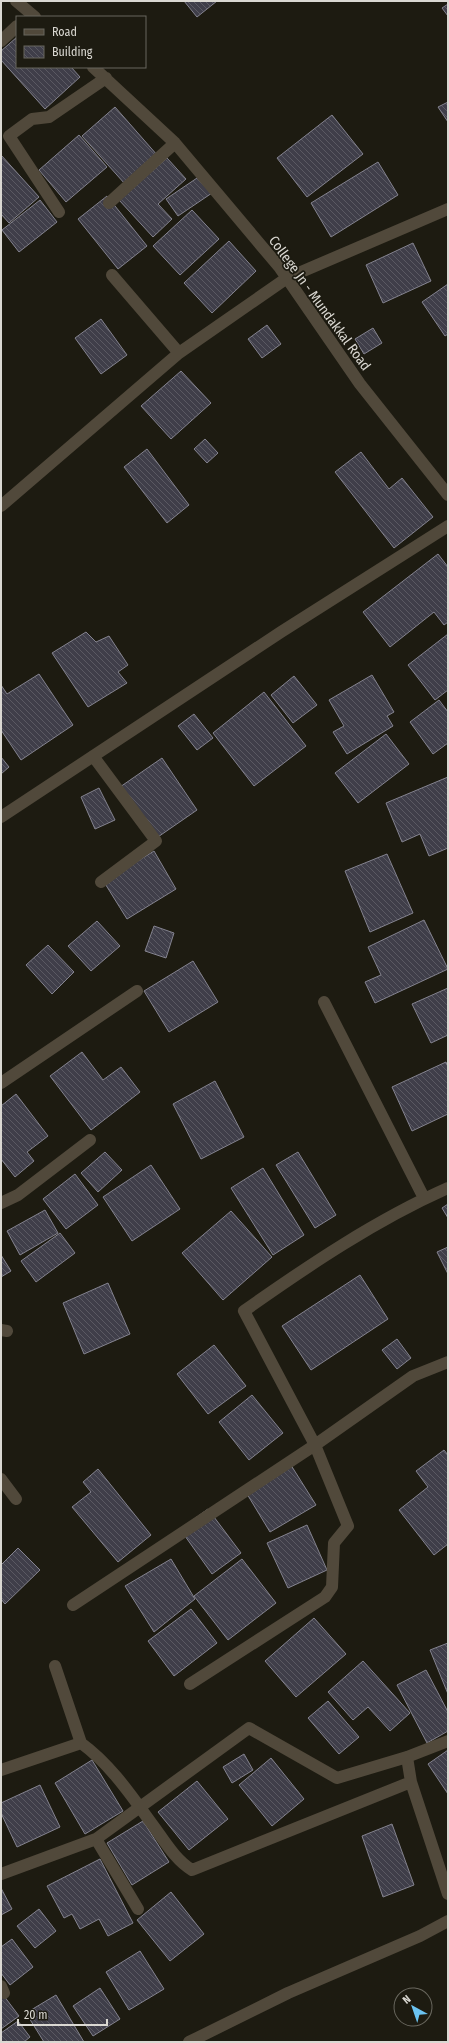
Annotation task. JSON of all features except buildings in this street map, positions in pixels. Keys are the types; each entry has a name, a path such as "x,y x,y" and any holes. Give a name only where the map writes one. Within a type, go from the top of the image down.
{"street":[{"path":"16,1 30,16"},
{"path":"1,41 16,27"},
{"name":"College Jn - Mundakkal Road","path":"94,68 175,143 287,278 360,384 448,495"},
{"path":"60,212 9,136 32,119 49,117 106,78"},
{"path":"109,203 175,143"},
{"path":"1,506 179,353 287,278 448,209"},
{"path":"112,275 179,353"},
{"path":"1,817 274,636 448,526"},
{"path":"93,756 156,841 101,882"},
{"path":"1,1083 137,991"},
{"path":"324,1002 424,1198"},
{"path":"1,1203 18,1195 90,1140"},
{"path":"190,1684 325,1597 332,1587 334,1543 348,1526 315,1445 244,1311 307,1266 424,1198 448,1188"},
{"path":"73,1605 315,1445 413,1376 448,1362"},
{"path":"1,1479 16,1499"},
{"path":"55,1666 81,1743 98,1755 141,1808 181,1864 192,1870 411,1782"},
{"path":"1,1874 96,1839 141,1808 249,1728 337,1778 407,1758 448,1741"},
{"path":"1,1770 81,1743"},
{"path":"407,1758 411,1782 448,1894"},
{"path":"96,1839 138,1909"},
{"path":"189,2042 288,1993 420,1936 448,1921"}]}
